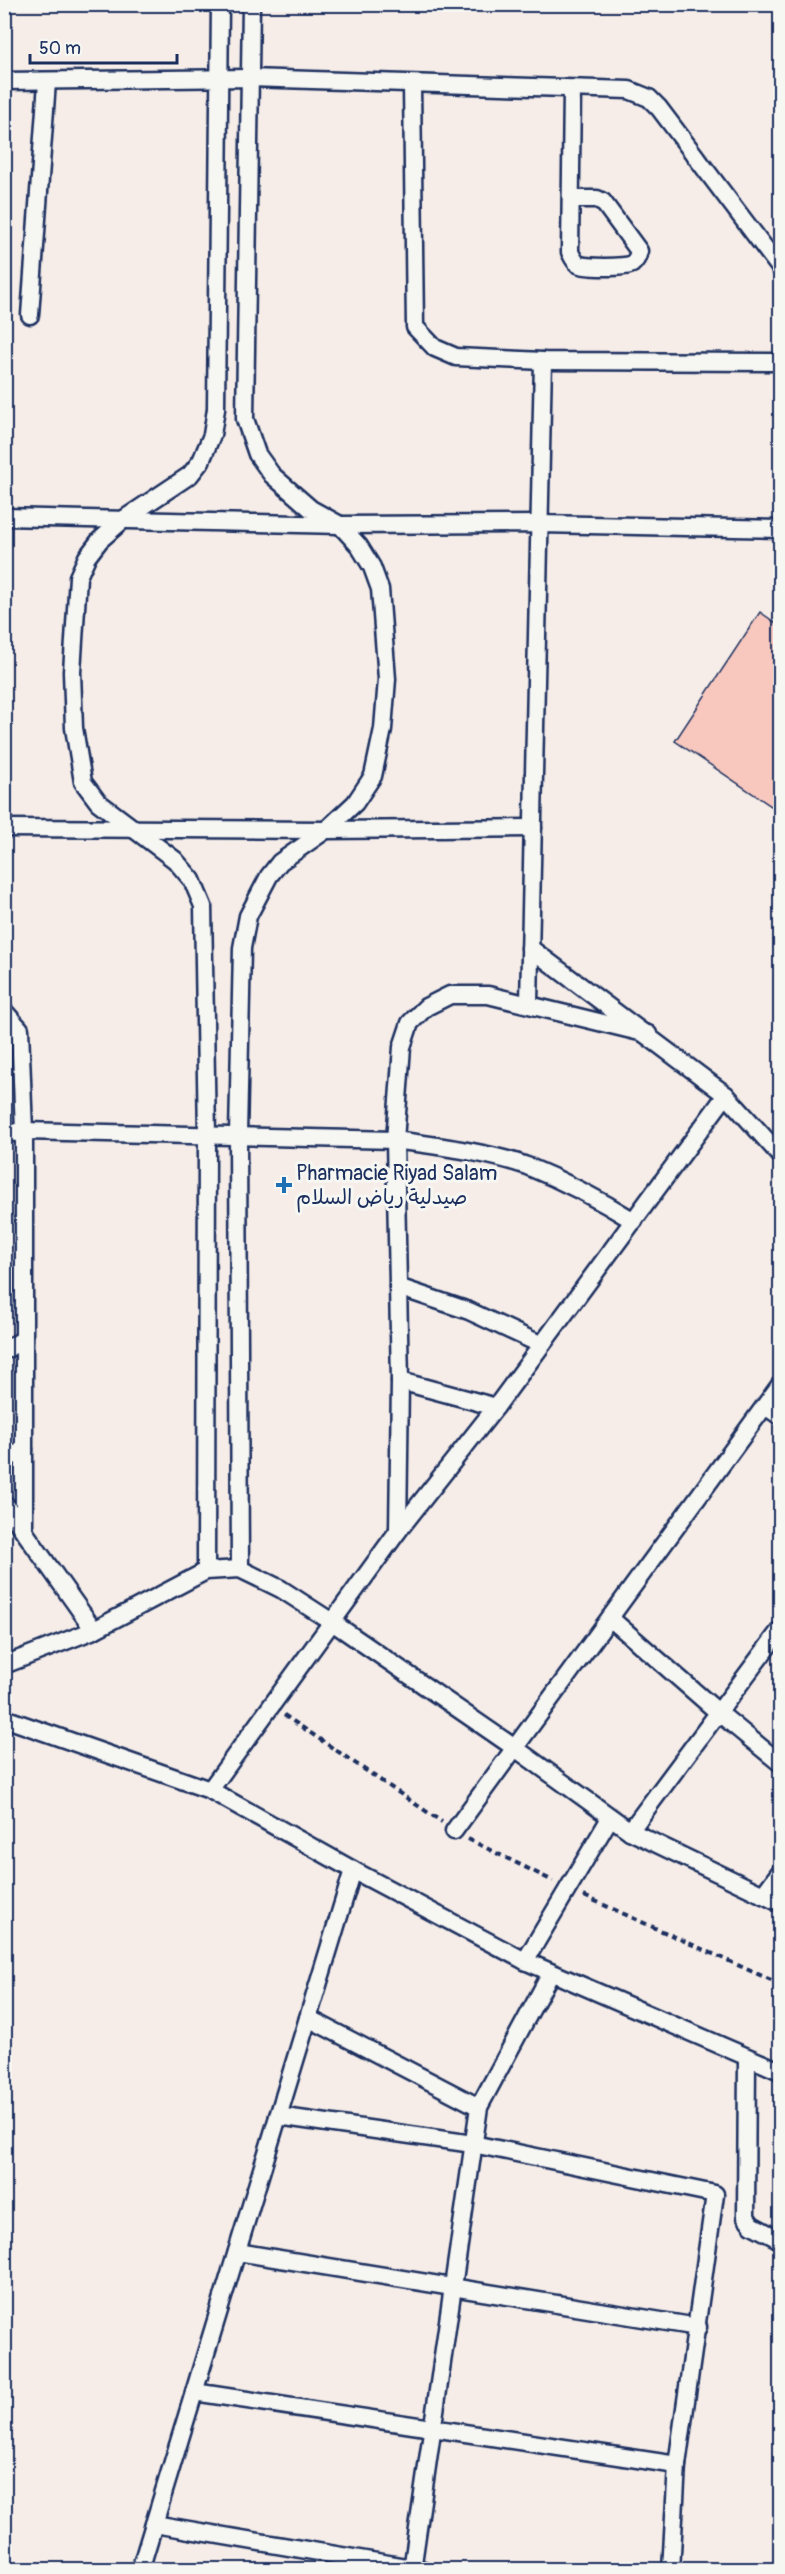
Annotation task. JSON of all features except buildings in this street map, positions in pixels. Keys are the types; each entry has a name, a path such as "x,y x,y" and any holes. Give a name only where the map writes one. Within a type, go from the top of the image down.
{"street":[{"path":"206,1571 207,1135 203,906 192,880 175,860 98,802 83,782 74,728 72,672 78,578 87,557 100,540 124,519 190,475 201,461 212,435 216,409 220,4"},
{"path":"240,1569 238,1135 242,948 248,916 257,896 280,862 327,830 355,803 373,776 383,729 387,679 380,589 372,567 340,525 311,509 272,475 257,454 245,420 251,4"},
{"path":"4,81 249,78 412,85 628,90 654,103 780,268"},
{"path":"30,315 47,81"},
{"path":"412,85 415,327 435,348 456,357 543,361 780,362"},
{"path":"572,88 570,252 577,263 587,267 627,266 633,263 639,251 608,206 597,199 572,199"},
{"path":"529,1003 543,361"},
{"path":"4,517 340,525 540,524 780,529"},
{"path":"4,828 327,830 533,828"},
{"path":"530,948 648,1034 726,1095 780,1155"},
{"path":"398,1531 400,1381 395,1140 402,1047 410,1023 426,1007 450,995 488,994 648,1034"},
{"path":"4,1011 20,1029 24,1131 24,1531"},
{"path":"210,1790 398,1531 496,1407 540,1344 726,1095"},
{"path":"4,1134 24,1131 395,1140 454,1149 525,1166 595,1196 634,1221"},
{"path":"398,1287 469,1311 540,1344"},
{"path":"4,1351 24,1339"},
{"path":"400,1381 496,1407"},
{"path":"454,1831 780,1385"},
{"path":"765,1406 780,1416"},
{"path":"4,1460 24,1450"},
{"path":"4,1503 94,1630"},
{"path":"4,1665 94,1630 206,1571 240,1569 281,1589 332,1622 515,1748 630,1831 780,1903"},
{"path":"610,1618 780,1763"},
{"path":"630,1831 780,1630"},
{"path":"4,1719 210,1790 353,1870 525,1961 780,2072"},
{"path":"525,1961 610,1818"},
{"path":"140,2570 353,1870"},
{"path":"763,1896 780,1872"},
{"path":"154,2524 416,2569 432,2428 480,2107 551,1973"},
{"path":"308,2018 480,2107"},
{"path":"747,2058 746,2217 752,2225 780,2240"},
{"path":"278,2116 473,2144 714,2194 698,2327 677,2465 671,2570"},
{"path":"237,2252 698,2327"},
{"path":"194,2392 677,2465"}],"path":[{"path":"271,1706 454,1831 568,1889 780,1984"}],"place":[{"name":"Pharmacie Riyad Salam صيدلية رياض السلام","path":"284,1185"}]}
